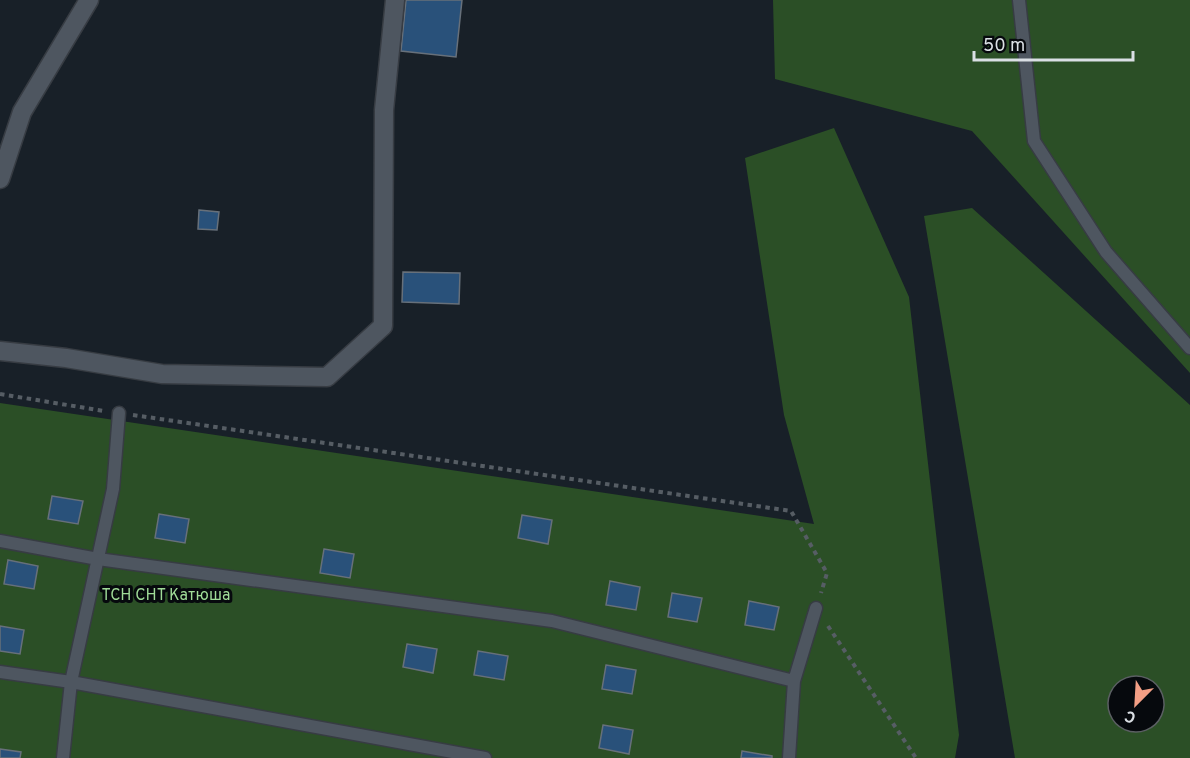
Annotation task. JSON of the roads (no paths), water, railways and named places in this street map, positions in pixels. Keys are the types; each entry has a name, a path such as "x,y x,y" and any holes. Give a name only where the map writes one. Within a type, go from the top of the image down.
{"street":[{"path":"0,180 22,112 89,0"},
{"path":"0,351 66,358 162,374 327,377 383,326 384,111 395,0"}],"lane":[{"path":"1019,0 1034,141 1106,252 1190,348"},
{"path":"63,758 71,682 113,489 119,413"},
{"path":"0,541 98,559 552,621 794,681"},
{"path":"789,758 794,681 816,608"},
{"path":"0,672 71,682 485,758"}],"park label":[{"name":"ТСН СНТ Катюша","path":"166,594"}]}
